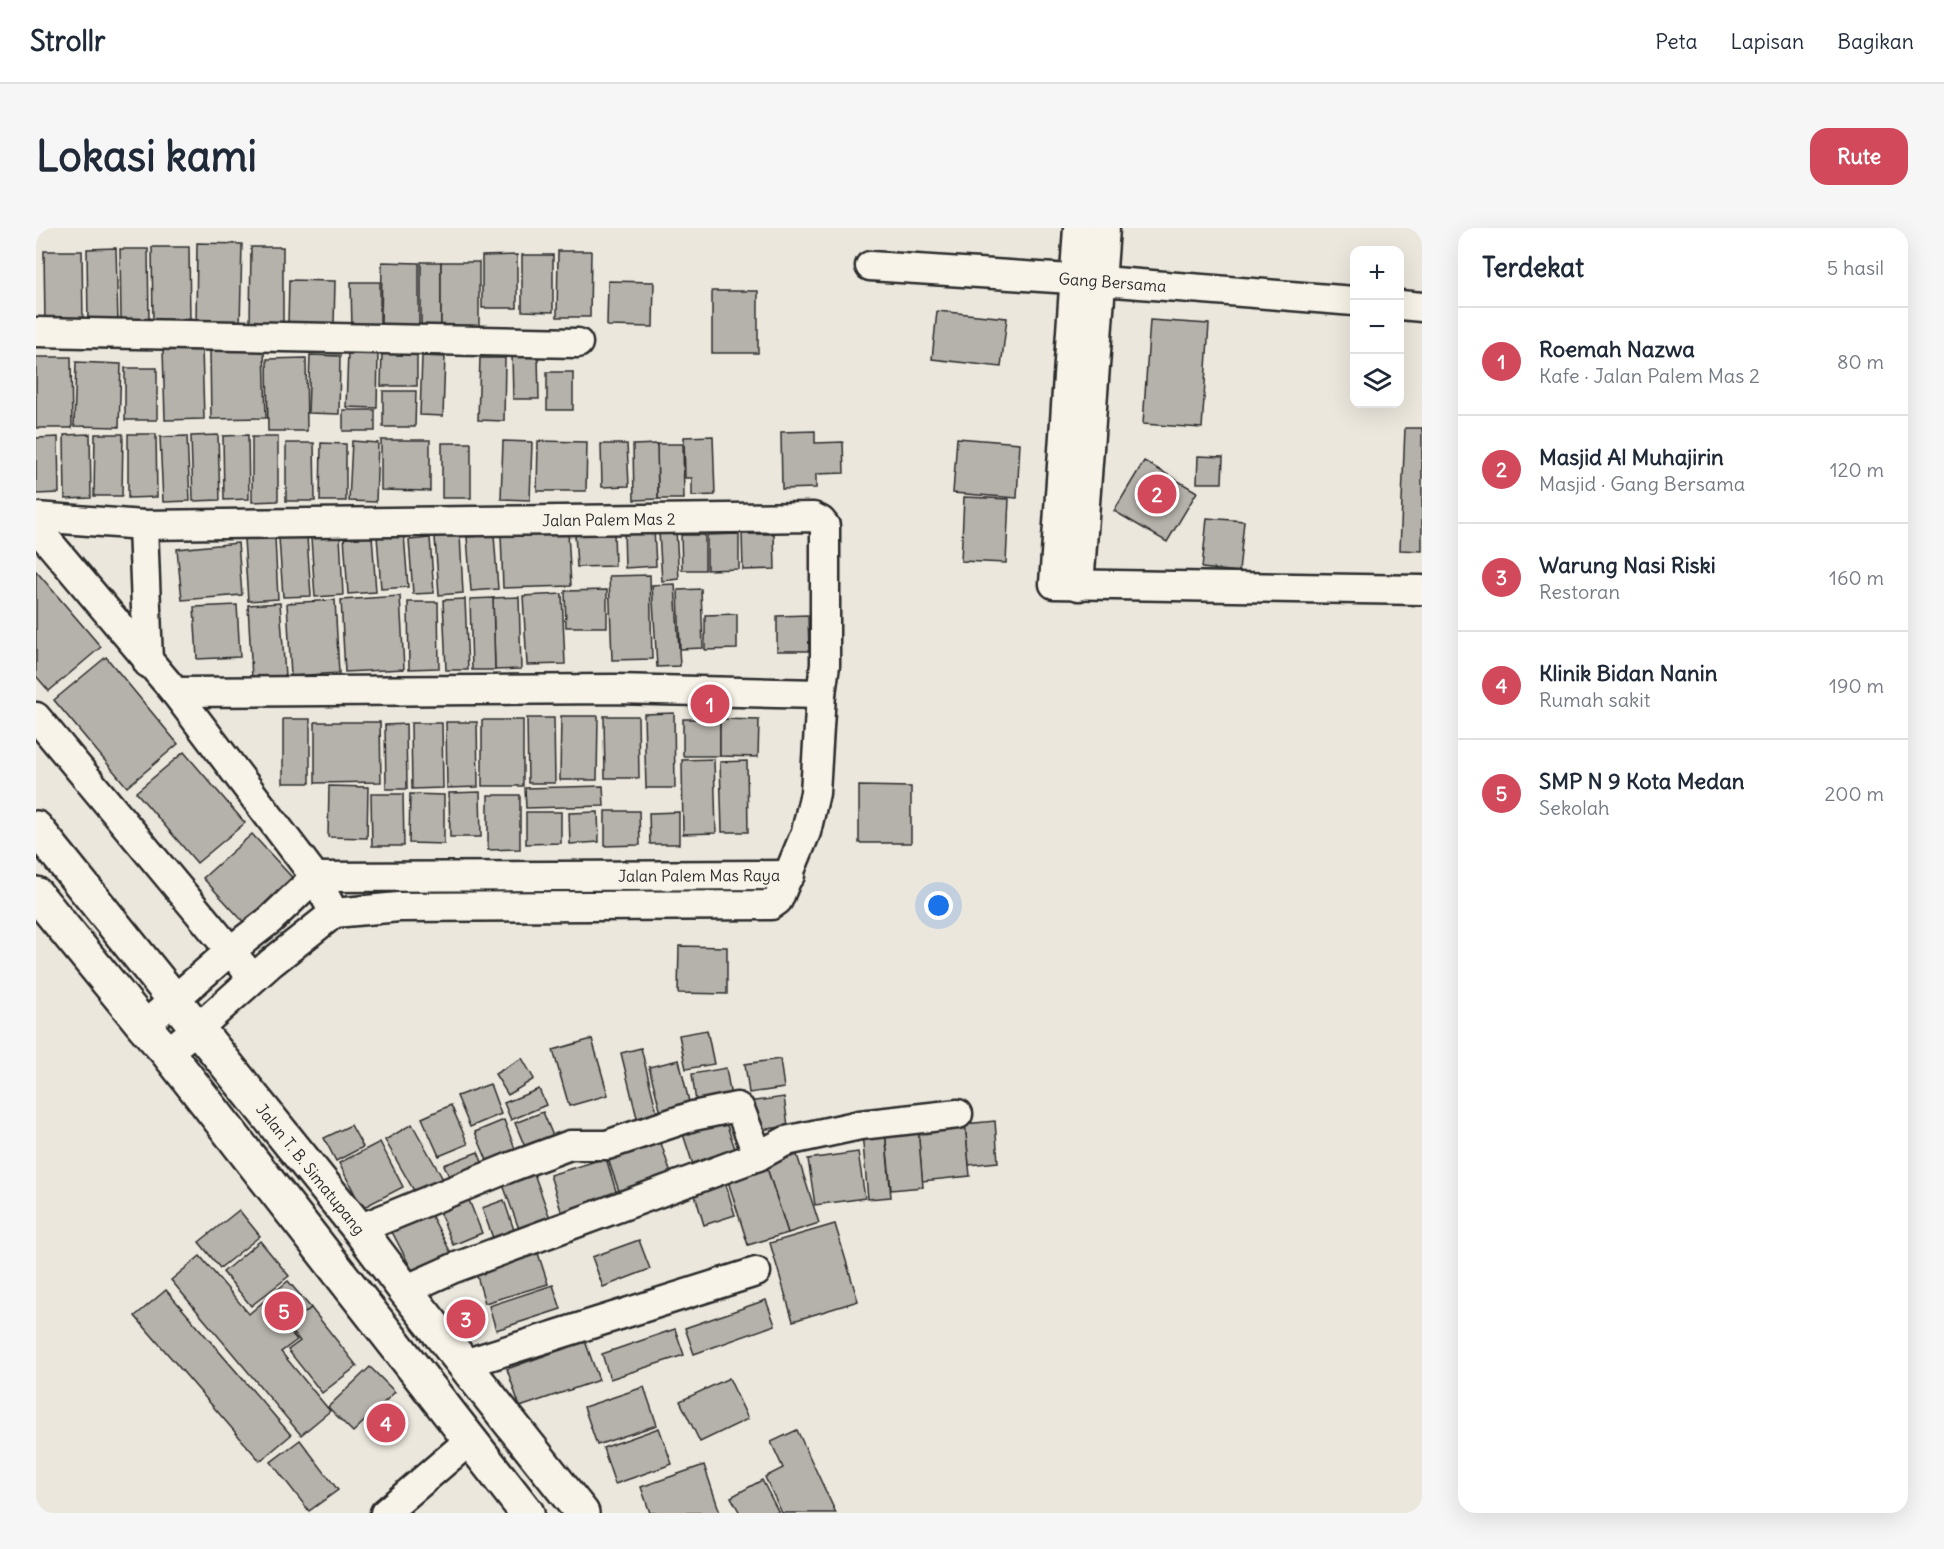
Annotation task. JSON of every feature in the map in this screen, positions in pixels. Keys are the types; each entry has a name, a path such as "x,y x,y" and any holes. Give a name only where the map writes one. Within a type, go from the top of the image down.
{"main road":[{"name":"Jalan T. B. Simatupang","path":"36,828 359,1229 582,1513"},
{"path":"36,894 167,1052 527,1513"}],"street":[{"path":"1078,228 1074,279 1075,453 1079,586 1422,591"},
{"path":"1075,453 1102,281 1105,228"},
{"name":"Gang Bersama","path":"870,266 1350,301"},
{"path":"1404,305 1422,307"},
{"path":"36,332 578,343"},
{"name":"Jalan Palem Mas 2","path":"36,517 143,525 813,517 825,526 825,665 815,793 806,832 790,875"},
{"path":"143,525 148,663"},
{"path":"36,527 148,663 175,692 315,877 334,913 253,978 198,1029 167,1052"},
{"path":"175,692 615,689 821,694"},
{"path":"36,717 253,978"},
{"name":"Jalan Palem Mas Raya","path":"315,877 790,875 780,897 771,905 399,907 334,913"},
{"path":"144,1026 230,951 270,920 315,877"},
{"path":"359,1229 570,1145 607,1145 693,1116 737,1107 740,1109 758,1156"},
{"path":"405,1290 454,1268 758,1156 786,1141 860,1125 958,1114"},
{"path":"464,1364 756,1272"},
{"path":"385,1513 470,1440"}],"building":[{"path":"197,243 242,244 240,325 196,324"},
{"path":"152,247 189,247 190,323 153,323"},
{"path":"251,247 283,247 283,327 250,327"},
{"path":"116,248 118,323 88,324 87,249"},
{"path":"120,249 148,249 149,322 121,322"},
{"path":"44,251 82,251 83,323 45,324"},
{"path":"558,251 591,251 590,317 557,317"},
{"path":"517,255 517,308 482,308 482,256"},
{"path":"522,255 553,255 553,312 522,311"},
{"path":"382,262 419,263 419,327 381,327"},
{"path":"421,262 441,262 441,330 421,330"},
{"path":"441,262 479,262 479,330 441,330"},
{"path":"289,280 335,281 334,325 288,324"},
{"path":"608,281 654,282 653,327 607,326"},
{"path":"351,282 380,282 380,330 352,330"},
{"path":"712,291 758,291 758,353 712,353"},
{"path":"937,311 1007,318 1001,367 932,359"},
{"path":"1150,320 1209,324 1202,428 1143,424"},
{"path":"202,348 204,419 165,420 163,349"},
{"path":"264,349 266,418 211,419 210,350"},
{"path":"382,350 417,351 417,386 381,386"},
{"path":"348,352 378,353 377,408 346,407"},
{"path":"310,355 340,356 339,414 308,413"},
{"path":"512,355 538,355 539,399 513,399"},
{"path":"422,356 445,357 443,416 420,415"},
{"path":"36,357 71,357 72,428 36,428"},
{"path":"306,358 307,431 268,431 267,359"},
{"path":"480,358 505,358 504,421 478,420"},
{"path":"76,362 121,364 119,427 74,426"},
{"path":"125,368 157,368 157,420 125,420"},
{"path":"547,372 573,372 573,410 547,410"},
{"path":"383,391 416,391 415,427 383,427"},
{"path":"343,410 375,410 375,431 343,431"},
{"path":"1405,428 1422,428 1422,551 1400,550"},
{"path":"815,431 815,443 843,442 844,473 816,474 816,488 782,489 781,432"},
{"path":"90,434 91,498 65,499 64,435"},
{"path":"95,434 123,434 122,496 94,496"},
{"path":"128,434 156,434 157,497 128,498"},
{"path":"218,435 220,500 193,501 191,436"},
{"path":"248,435 249,499 224,500 223,436"},
{"path":"187,436 190,501 163,502 160,437"},
{"path":"713,436 715,495 692,496 692,478 685,478 684,437"},
{"path":"58,437 59,493 36,494 36,438"},
{"path":"252,437 278,437 278,501 252,502"},
{"path":"957,438 1020,443 1017,498 953,493"},
{"path":"381,440 430,440 430,491 381,490"},
{"path":"352,441 378,443 376,502 349,501"},
{"path":"503,441 532,442 530,500 501,499"},
{"path":"538,441 587,442 586,491 537,491"},
{"path":"286,443 314,443 315,501 286,501"},
{"path":"321,443 346,444 346,501 320,501"},
{"path":"442,443 471,443 471,498 442,498"},
{"path":"601,444 627,444 629,486 602,487"},
{"path":"657,444 683,444 684,499 658,499"},
{"path":"657,444 658,499 634,500 633,445"},
{"path":"1198,456 1223,457 1222,483 1197,483"},
{"path":"1144,461 1197,492 1167,542 1114,511"},
{"path":"964,497 1009,499 1006,563 961,561"},
{"path":"1207,518 1244,521 1239,572 1202,568"},
{"path":"654,529 656,566 625,568 624,530"},
{"path":"676,530 679,579 662,581 659,532"},
{"path":"568,532 571,586 503,588 501,535"},
{"path":"614,532 615,566 577,567 575,533"},
{"path":"404,534 408,587 381,589 377,536"},
{"path":"739,534 739,569 707,570 707,535"},
{"path":"742,534 774,534 775,569 743,570"},
{"path":"372,535 376,592 348,594 344,537"},
{"path":"460,535 463,593 439,595 435,537"},
{"path":"494,535 498,589 471,591 467,537"},
{"path":"681,535 705,535 705,570 682,570"},
{"path":"340,536 343,595 315,597 311,538"},
{"path":"307,537 311,596 283,597 279,538"},
{"path":"275,538 278,599 248,601 244,539"},
{"path":"430,538 434,593 413,594 409,540"},
{"path":"238,543 242,595 182,600 177,549"},
{"path":"36,571 101,647 49,691 36,676"},
{"path":"650,575 652,659 612,660 609,576"},
{"path":"675,584 680,666 657,667 652,585"},
{"path":"701,589 703,648 680,649 678,590"},
{"path":"607,590 607,627 566,627 565,591"},
{"path":"562,594 565,664 527,665 523,596"},
{"path":"400,596 404,669 345,672 341,600"},
{"path":"519,597 521,669 495,670 493,598"},
{"path":"493,598 495,670 472,670 470,599"},
{"path":"465,599 468,670 446,670 443,600"},
{"path":"335,600 339,673 291,676 287,603"},
{"path":"408,602 438,602 439,668 409,669"},
{"path":"280,603 285,676 252,678 248,605"},
{"path":"237,605 240,657 197,659 194,607"},
{"path":"737,614 737,649 705,650 705,615"},
{"path":"808,615 809,651 777,651 777,616"},
{"path":"106,657 178,744 127,787 54,700"},
{"path":"674,713 675,788 646,788 644,714"},
{"path":"561,716 598,716 597,780 560,780"},
{"path":"604,716 638,716 639,778 605,778"},
{"path":"527,718 554,718 555,783 528,783"},
{"path":"283,719 310,719 310,783 283,783"},
{"path":"683,719 720,719 720,756 683,756"},
{"path":"720,719 759,720 758,757 720,756"},
{"path":"482,720 523,720 523,786 482,786"},
{"path":"315,722 380,722 381,782 315,783"},
{"path":"446,722 477,722 478,787 447,788"},
{"path":"411,723 442,723 443,788 412,789"},
{"path":"406,724 407,789 386,789 385,725"},
{"path":"184,752 245,823 197,863 136,792"},
{"path":"714,759 716,833 683,834 682,760"},
{"path":"747,761 748,832 722,832 720,762"},
{"path":"329,786 368,787 367,838 328,837"},
{"path":"603,786 604,806 526,808 525,788"},
{"path":"859,786 911,787 911,843 859,843"},
{"path":"480,792 481,837 450,837 449,793"},
{"path":"371,794 403,794 404,846 372,846"},
{"path":"410,794 444,795 444,844 409,843"},
{"path":"488,795 520,795 520,849 488,850"},
{"path":"605,811 639,811 640,845 605,846"},
{"path":"526,812 561,812 561,843 526,844"},
{"path":"598,812 599,842 570,844 569,813"},
{"path":"679,812 679,844 650,844 649,813"},
{"path":"252,834 300,886 251,930 203,878"},
{"path":"679,946 727,947 727,994 678,993"},
{"path":"707,1030 714,1064 686,1069 679,1035"},
{"path":"592,1039 608,1095 569,1106 553,1050"},
{"path":"641,1048 659,1121 639,1126 621,1053"},
{"path":"522,1058 534,1079 508,1095 495,1074"},
{"path":"780,1059 784,1088 749,1093 745,1064"},
{"path":"679,1060 691,1110 662,1117 649,1067"},
{"path":"726,1068 731,1097 696,1102 692,1074"},
{"path":"490,1084 501,1114 470,1127 457,1096"},
{"path":"539,1089 546,1105 511,1120 504,1103"},
{"path":"784,1097 788,1126 754,1131 749,1102"},
{"path":"451,1105 468,1144 439,1156 422,1118"},
{"path":"543,1112 553,1136 525,1147 515,1123"},
{"path":"504,1120 517,1154 489,1165 475,1132"},
{"path":"725,1120 739,1160 696,1174 683,1134"},
{"path":"995,1121 998,1162 969,1165 965,1124"},
{"path":"412,1124 444,1181 417,1196 385,1140"},
{"path":"965,1124 970,1176 922,1181 918,1128"},
{"path":"351,1125 363,1147 336,1161 324,1138"},
{"path":"918,1128 923,1187 891,1190 885,1131"},
{"path":"885,1131 891,1197 868,1199 862,1133"},
{"path":"660,1140 672,1177 620,1194 607,1156"},
{"path":"380,1142 403,1187 362,1208 339,1163"},
{"path":"478,1152 484,1167 451,1181 444,1165"},
{"path":"858,1152 865,1198 815,1205 808,1159"},
{"path":"797,1155 819,1223 788,1233 766,1165"},
{"path":"606,1158 619,1201 563,1217 550,1175"},
{"path":"766,1165 788,1233 748,1245 727,1178"},
{"path":"532,1168 550,1218 519,1229 501,1179"},
{"path":"725,1182 735,1215 704,1225 694,1192"},
{"path":"467,1195 482,1233 453,1245 437,1206"},
{"path":"504,1200 518,1242 497,1249 482,1208"},
{"path":"427,1207 451,1253 413,1272 389,1226"},
{"path":"239,1210 260,1236 220,1268 199,1242"},
{"path":"835,1224 858,1301 793,1321 770,1243"},
{"path":"639,1240 650,1269 603,1287 592,1257"},
{"path":"260,1241 289,1276 251,1306 223,1272"},
{"path":"536,1247 548,1284 485,1303 474,1266"},
{"path":"200,1256 249,1314 264,1301 297,1340 281,1352 330,1411 301,1435 171,1280"},
{"path":"288,1281 311,1308 288,1326 266,1299"},
{"path":"553,1285 561,1309 496,1330 489,1306"},
{"path":"166,1290 291,1435 260,1461 135,1316"},
{"path":"766,1300 775,1325 694,1354 685,1328"},
{"path":"311,1308 357,1366 322,1393 288,1350 300,1341 288,1326"},
{"path":"675,1329 684,1355 610,1379 602,1354"},
{"path":"585,1341 599,1380 520,1407 507,1369"},
{"path":"370,1367 395,1392 353,1432 328,1407"},
{"path":"729,1378 748,1419 700,1442 680,1401"},
{"path":"644,1387 657,1425 597,1445 584,1407"},
{"path":"659,1428 672,1464 615,1484 603,1448"},
{"path":"797,1430 836,1513 782,1513 765,1477 783,1468 771,1442"},
{"path":"300,1440 338,1490 309,1511 271,1462"},
{"path":"704,1465 720,1513 650,1513 641,1487"},
{"path":"762,1480 779,1513 740,1513 731,1497"}],"place":[{"name":"Masjid Al Muhajirin","path":"1157,494"},
{"name":"Roemah Nazwa","path":"710,704"},
{"name":"SMP N 9 Kota Medan","path":"284,1311"},
{"name":"Warung Nasi Riski","path":"466,1319"},
{"name":"Klinik Bidan Nanin","path":"386,1423"}]}
